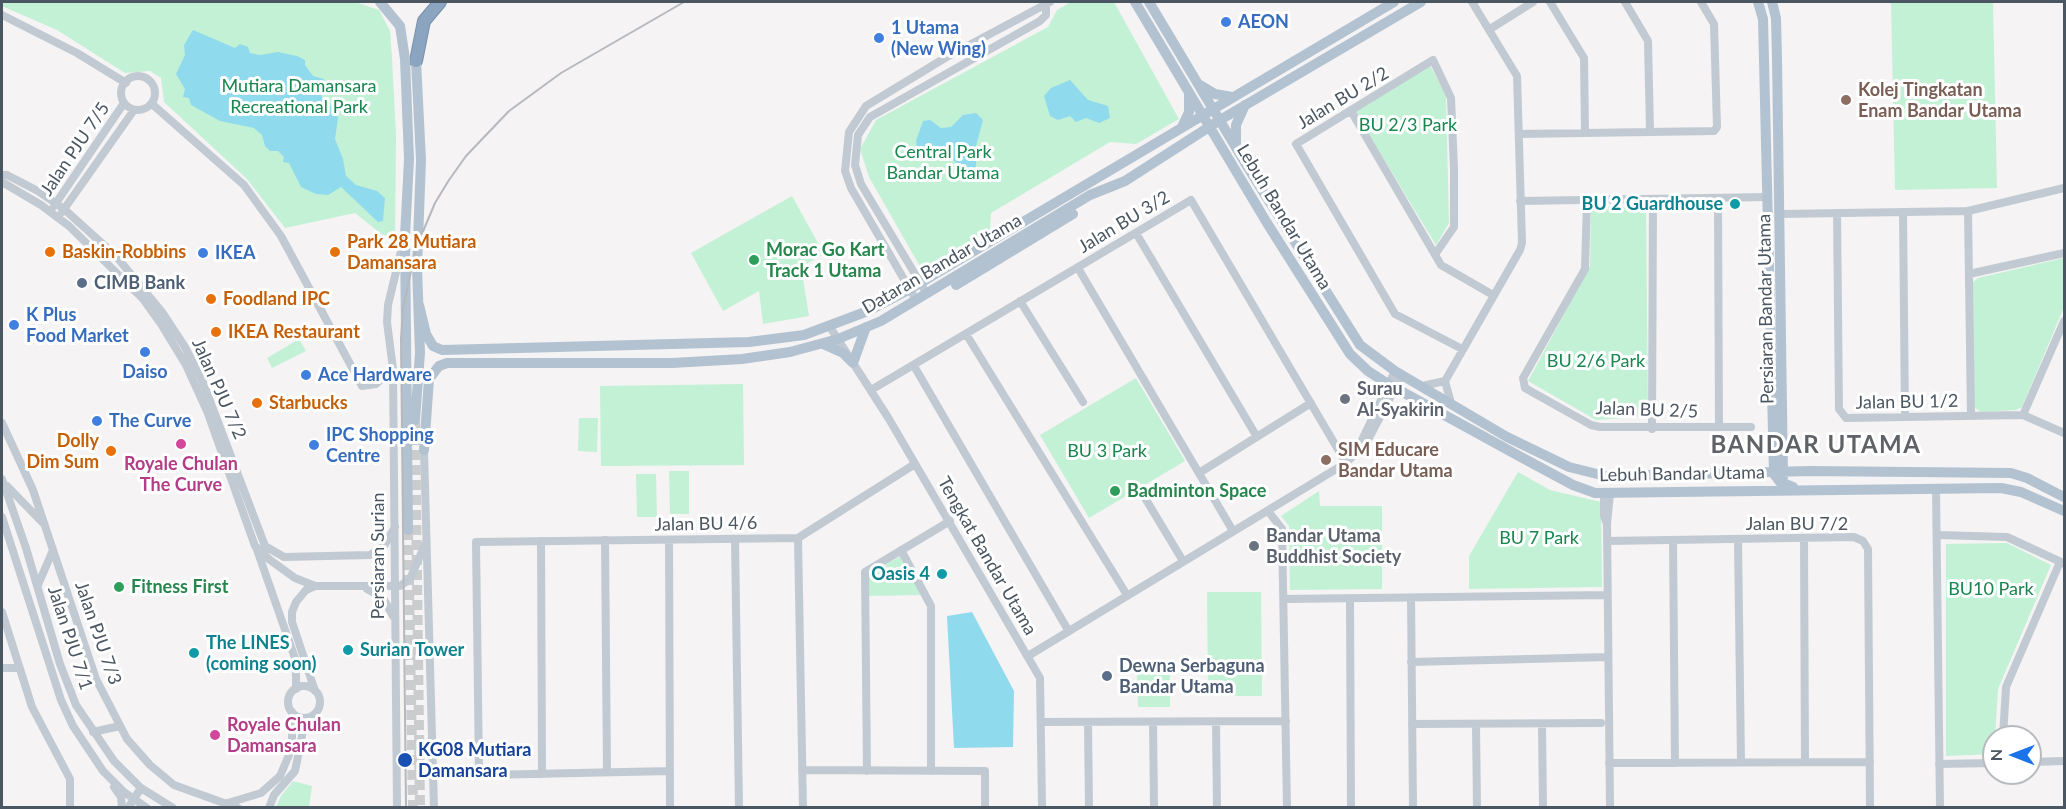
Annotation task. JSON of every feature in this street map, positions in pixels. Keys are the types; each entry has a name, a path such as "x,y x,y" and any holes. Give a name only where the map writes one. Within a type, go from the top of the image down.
{"highway":[{"path":"417,61 424,21 440,2"}],"main road":[{"name":"Persiaran Surian","path":"380,2 400,26 405,59 409,159 405,236 408,530"},
{"name":"Lebuh Bandar Utama","path":"1135,2 1343,345 1358,363 1392,386 1573,486 1607,493 1806,489 2012,489 2064,511"},
{"path":"1149,2 1197,83 1215,94 1232,98"},
{"name":"Dataran Bandar Utama","path":"419,305 423,327 430,342 437,349 448,350 749,342 804,335 833,326 910,289 1394,2"},
{"name":"Dataran Bandar Utama","path":"424,450 429,379 433,370 447,363 672,363 742,359 790,352 838,339 881,321 1090,195 1125,181 1220,120 1421,2"},
{"name":"Persiaran Bandar Utama","path":"1758,2 1763,18 1779,450"},
{"name":"Persiaran Bandar Utama","path":"1773,3 1776,18 1781,214 1779,476"},
{"path":"417,61 421,160 417,267 424,450"},
{"name":"Lebuh Bandar Utama","path":"1197,83 1357,340 1399,373 1507,437 1581,472 1605,477 1751,473 1779,476 1811,471 2011,473 2027,478 2064,497"},
{"path":"1181,128 1188,116 1189,93"},
{"path":"1236,147 1236,125 1245,105"},
{"path":"1190,139 1206,140 1221,146"},
{"path":"881,321 896,319 923,304 1125,181"},
{"path":"823,344 843,353 853,363 866,327"},
{"path":"415,420 420,353"},
{"path":"1751,473 1767,464 1779,450 1794,462 1811,471"},
{"path":"1581,472 1606,483 1607,493"},
{"path":"1761,490 1779,476 1806,489"}],"street":[{"path":"1451,403 1445,381 1461,349 1520,250 1517,76 1472,2"},
{"path":"1490,29 1533,2"},
{"path":"1550,2 1584,58 1585,132"},
{"path":"1625,2 1648,40 1650,132"},
{"path":"1519,134 1711,133 1717,127 1714,24 1701,2"},
{"path":"927,294 861,184 855,165 858,135 870,117 1040,21 1046,15 1048,3"},
{"path":"916,300 851,188 845,171 849,132 866,106 945,58 1048,3"},
{"path":"2,15 68,47 126,82 141,77 151,82 155,93 152,104 144,110 134,110 124,103 122,92 126,82"},
{"name":"Jalan BU 2/2","path":"1436,253 1454,227 1454,169 1451,98 1433,60 1296,144 1395,314 1461,349"},
{"name":"Jalan PJU 7/5","path":"50,212 124,103"},
{"path":"152,104 244,184 281,236 362,386 376,384 393,369"},
{"name":"Jalan PJU 7/5","path":"58,218 134,110"},
{"path":"1351,111 1446,270 1493,295"},
{"name":"Jalan PJU 7/2","path":"2,175 7,175 56,203 116,256 141,285 186,347 225,433 266,546 284,557 370,555 384,546 394,527"},
{"name":"Jalan PJU 7/2","path":"2,182 58,218 143,299 180,354 207,411 296,661 296,689"},
{"name":"Persiaran Bandar Utama","path":"1768,197 1780,182"},
{"path":"1769,226 1781,214 1968,211 2064,188"},
{"path":"1520,201 1768,197 1781,214"},
{"name":"Jalan BU 2/5","path":"1587,200 1587,265 1522,384 1525,388 1591,425 1652,429 1719,427 1718,198"},
{"path":"1652,429 1653,199"},
{"name":"Jalan BU 3/2","path":"871,390 1188,201 1194,202 1346,463"},
{"path":"1968,211 1971,416"},
{"path":"1903,212 1905,417"},
{"name":"Jalan BU 1/2","path":"1837,213 1839,409 1846,418 2023,415 2064,433"},
{"path":"1136,233 1257,437"},
{"name":"Persiaran Surian","path":"397,807 393,369 388,304 405,236"},
{"path":"1969,274 2064,253"},
{"path":"1078,267 1233,531"},
{"path":"1020,301 1083,402"},
{"path":"2023,415 2064,321"},
{"name":"Tengkat Bandar Utama","path":"833,326 838,339 950,521 1040,678 1042,807"},
{"path":"966,334 1127,595"},
{"path":"914,366 1068,630"},
{"path":"1028,656 1346,463 1362,448 1362,440 1399,373"},
{"path":"1422,386 1445,381"},
{"path":"1199,473 1311,404"},
{"name":"Jalan PJU 7/3","path":"2,423 19,457 45,524 96,679 127,739 161,776 174,785 238,807"},
{"path":"1719,427 1751,427"},
{"path":"424,450 432,807"},
{"path":"803,807 798,538 915,464"},
{"path":"3,481 45,524"},
{"name":"Jalan PJU 7/1","path":"3,481 69,688 93,732 114,761 141,788 173,807"},
{"path":"1936,489 1940,807"},
{"path":"1142,493 1183,561"},
{"path":"1607,493 1610,807"},
{"path":"1268,511 1282,529 1287,807"},
{"name":"Jalan PJU 7/1","path":"2,517 62,700 73,726 103,771 142,806"},
{"path":"867,771 865,572 950,521"},
{"path":"1936,535 2001,536 2062,563 2006,687 2004,725"},
{"name":"Jalan BU 7/2","path":"1607,541 1854,537 1863,541 1868,549 1870,807"},
{"name":"Jalan BU 4/6","path":"542,774 485,775 479,772 477,766 476,542 798,538"},
{"path":"1804,538 1805,762"},
{"path":"735,539 738,807"},
{"path":"1738,539 1742,762"},
{"path":"605,540 607,772"},
{"path":"669,540 670,807"},
{"path":"1673,540 1675,763"},
{"path":"541,541 542,774 670,771"},
{"path":"255,546 295,578 315,586 363,587 405,584 410,579 426,542"},
{"path":"38,585 53,550"},
{"path":"901,550 931,606 931,771"},
{"path":"261,793 261,801 270,804 295,771 303,731 320,705 292,622 292,612 296,602 306,590 315,586"},
{"path":"363,587 383,598 395,620"},
{"path":"1284,599 1607,595"},
{"path":"1410,598 1413,807"},
{"path":"1350,599 1351,807"},
{"path":"2,612 32,707 70,779 70,807"},
{"path":"1411,662 1608,657"},
{"path":"2,668 18,668"},
{"path":"226,803 261,793 280,776 288,758 294,724 289,697 296,689 306,687 315,691"},
{"path":"292,712 300,718 311,717"},
{"path":"1041,722 1286,722"},
{"path":"1088,722 1089,807"},
{"path":"1153,722 1154,807"},
{"path":"1216,722 1217,807"},
{"path":"1412,724 1601,723"},
{"path":"1476,724 1477,807"},
{"path":"1542,724 1543,807"},
{"path":"93,732 120,726"},
{"path":"2042,762 2064,761"},
{"path":"1610,763 1870,762"},
{"path":"1939,764 1982,763"},
{"path":"802,770 985,771 985,807"},
{"path":"103,771 117,790 122,807"},
{"path":"128,807 141,788"},
{"path":"142,806 149,793"}],"green space":[{"name":"Mutiara Damansara Recreational Park","path":"2,2 355,2 379,10 390,31 392,58 396,134 395,245 355,213 285,228 247,179 164,102 161,78 150,71 125,73 57,30 2,6"},
{"name":"Central Park Bandar Utama","path":"1071,2 1114,2 1179,119 1136,144 1110,142 991,213 990,230 922,270 869,177 860,149 876,120 1048,27 1057,10"},
{"path":"1891,2 1993,2 1997,188 1895,190"},
{"name":"BU 2/3 Park","path":"1430,65 1446,96 1449,223 1436,245 1355,112"},
{"name":"Morac Go Kart Track 1 Utama","path":"792,196 824,254 801,267 809,316 763,324 759,291 723,311 691,253"},
{"name":"BU 2/6 Park","path":"1591,206 1646,207 1648,416 1596,420 1528,381 1590,266"},
{"path":"2064,258 2064,307 2022,407 2016,410 1981,412 1974,407 1973,282 1978,278"},
{"path":"299,339 306,351 272,368 267,358"},
{"name":"BU 3 Park","path":"1136,378 1185,461 1089,518 1040,435"},
{"path":"743,384 744,465 601,466 600,386"},
{"path":"579,418 598,418 597,452 578,451"},
{"path":"669,471 689,471 689,514 670,514"},
{"name":"BU 7 Park","path":"1518,472 1550,490 1601,502 1602,587 1469,589 1469,556"},
{"path":"636,474 656,474 657,517 637,517"},
{"path":"1319,491 1320,506 1382,506 1382,589 1290,590 1289,526 1281,516"},
{"name":"BU10 Park","path":"2007,543 2051,565 1998,689 1996,725 1982,725 1982,754 1946,756 1946,544"},
{"path":"901,556 922,595 868,596 867,575"},
{"path":"1207,592 1261,592 1262,696 1208,696"},
{"path":"1137,673 1170,673 1170,707 1138,707"},
{"path":"293,781 312,786 309,807 276,807 281,796"}],"water":[{"path":"193,30 235,48 240,44 248,47 250,53 260,55 278,52 297,56 305,60 305,65 313,76 324,79 321,95 325,103 334,107 338,118 335,139 343,159 346,176 356,185 377,191 385,198 383,221 378,222 341,187 328,195 316,194 301,187 289,163 283,162 284,157 278,151 270,151 265,146 262,135 254,128 220,121 191,105 189,98 183,97 185,89 176,74 185,55 184,45"},
{"path":"1070,80 1088,100 1108,106 1110,118 1099,123 1086,118 1076,122 1070,116 1058,120 1050,116 1044,96 1051,88"},
{"path":"976,113 983,120 976,146 976,167 968,168 955,162 950,156 924,158 918,155 916,141 923,121 930,120 941,128 951,127 963,115"},
{"path":"972,612 1014,691 1013,747 954,748 947,616"}],"tunnel":[{"path":"415,420 420,808"},
{"path":"408,530 413,808"}],"railway":[{"path":"406,808 401,339 403,308 416,248 435,203 449,180 466,156 509,111 561,73 684,2"}],"place":[{"name":"AEON","path":"1226,22"},
{"name":"1 Utama (New Wing)","path":"879,38"},
{"name":"Kolej Tingkatan Enam Bandar Utama","path":"1846,100"},
{"name":"BU 2 Guardhouse","path":"1735,204"},
{"name":"Baskin-Robbins","path":"50,252"},
{"name":"Park 28 Mutiara Damansara","path":"335,252"},
{"name":"IKEA","path":"203,253"},
{"name":"Morac Go Kart Track 1 Utama","path":"754,260"},
{"name":"CIMB Bank","path":"82,283"},
{"name":"Foodland IPC","path":"211,299"},
{"name":"K Plus Food Market","path":"14,325"},
{"name":"IKEA Restaurant","path":"216,332"},
{"name":"Daiso","path":"145,352"},
{"name":"Ace Hardware","path":"306,375"},
{"name":"Surau Al-Syakirin","path":"1345,399"},
{"name":"Starbucks","path":"257,403"},
{"name":"The Curve","path":"97,421"},
{"name":"Royale Chulan The Curve","path":"181,444"},
{"name":"IPC Shopping Centre","path":"314,445"},
{"name":"Dolly Dim Sum","path":"111,451"},
{"name":"SIM Educare Bandar Utama","path":"1326,460"},
{"name":"Badminton Space","path":"1115,491"},
{"name":"Bandar Utama Buddhist Society","path":"1254,546"},
{"name":"Oasis 4","path":"942,574"},
{"name":"Fitness First","path":"119,587"},
{"name":"Surian Tower","path":"348,650"},
{"name":"The LINES (coming soon)","path":"194,653"},
{"name":"Dewna Serbaguna Bandar Utama","path":"1107,676"},
{"name":"Royale Chulan Damansara","path":"215,735"},
{"name":"KG08 Mutiara Damansara","path":"405,760"}],"district":[{"name":"BANDAR UTAMA","path":"1816,445"}]}
